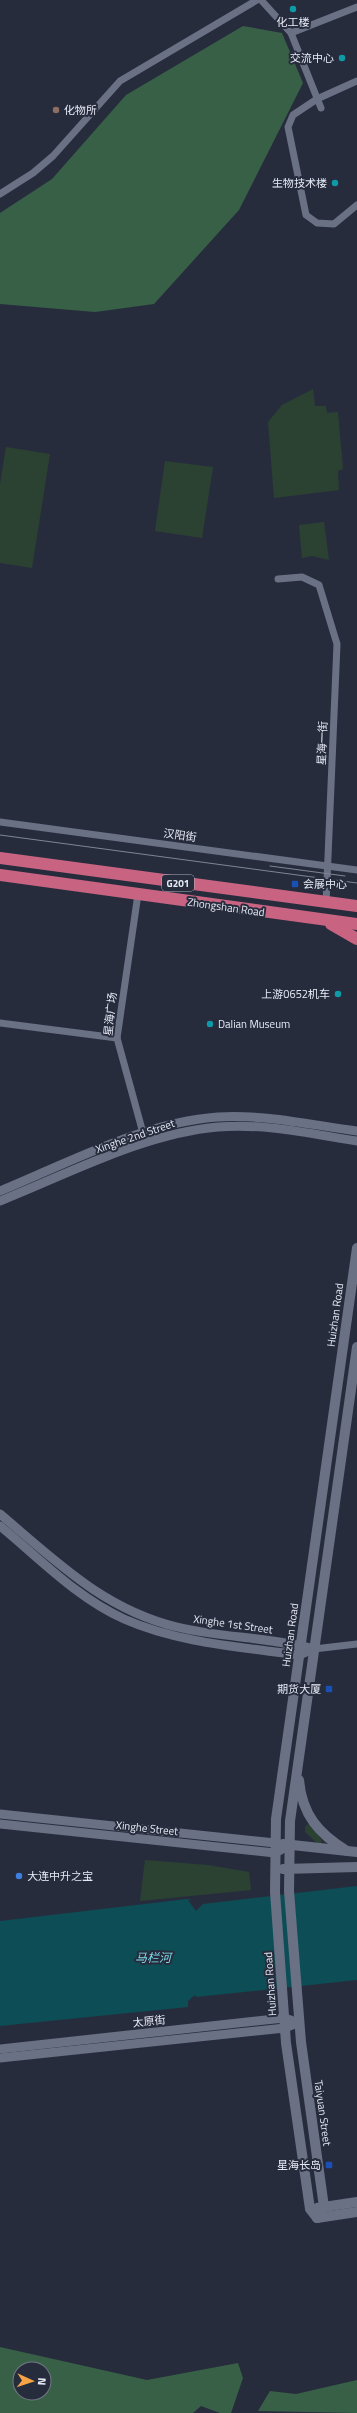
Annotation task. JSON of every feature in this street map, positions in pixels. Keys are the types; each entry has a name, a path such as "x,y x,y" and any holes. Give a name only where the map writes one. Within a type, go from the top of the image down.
{"highway":[{"name":"Zhongshan Road","path":"0,858 326,904 357,906"},
{"name":"Zhongshan Road","path":"0,875 325,921 357,924"},
{"path":"325,921 342,929 357,939"}],"main road":[{"name":"Huizhan Road","path":"284,2023 275,1892 276,1819 357,1248"},
{"path":"299,2022 289,1891 290,1821 357,1347"},
{"path":"298,1766 302,1800 316,1827 328,1840 352,1851"},
{"name":"Xinghe Street","path":"275,1848 290,1845 352,1851"},
{"path":"275,1869 357,1867"},
{"name":"Taiyuan Street","path":"299,2022 324,2207"},
{"path":"284,2023 310,2209 317,2218"},
{"path":"310,2209 357,2202"},
{"path":"317,2218 324,2207"},
{"path":"317,2218 357,2212"}],"street":[{"path":"0,194 33,172 53,156 120,81 257,0"},
{"path":"261,0 291,34 316,99 321,108"},
{"path":"291,34 357,7"},
{"path":"357,81 316,99 293,115 288,127 306,215 317,223 334,224 357,205"},
{"name":"星海一街","path":"278,579 302,577 319,585 337,644 326,904"},
{"name":"汉阳街","path":"0,822 357,870"},
{"name":"星海广场","path":"138,894 117,1038 143,1134"},
{"path":"0,1023 117,1038"},
{"name":"Xinghe 2nd Street","path":"0,1191 143,1134 193,1120 226,1117 271,1119 357,1131"},
{"name":"Xinghe 2nd Street","path":"0,1201 127,1150 166,1136 195,1129 220,1127 263,1128 357,1141"},
{"name":"Xinghe 1st Street","path":"0,1514 78,1581 127,1610 160,1622 197,1631 300,1650"},
{"name":"Xinghe 1st Street","path":"0,1526 75,1589 123,1619 160,1631 197,1640 300,1650 314,1649"},
{"path":"314,1649 357,1644"},
{"name":"Xinghe Street","path":"0,1814 275,1848"},
{"name":"Xinghe Street","path":"0,1824 275,1848"},
{"name":"Huizhan Road","path":"284,2023 299,2022"},
{"name":"太原街","path":"0,2049 284,2023"},
{"name":"太原街","path":"0,2058 284,2023"}],"shaded area":[{"path":"243,26 282,33 303,83 239,210 154,304 95,312 0,304 0,213 52,179 126,95"},
{"path":"313,389 315,406 326,406 327,413 338,412 343,469 338,471 339,490 274,498 268,422 282,405"},
{"path":"6,447 50,454 32,568 0,563 0,484"},
{"path":"165,461 213,467 202,538 155,531"},
{"path":"324,522 329,560 312,556 302,558 299,525"},
{"path":"308,1824 322,1840 321,1843 317,1843 305,1832 305,1827"},
{"path":"145,1860 208,1865 249,1872 251,1890 140,1901"},
{"path":"0,2347 147,2380 238,2363 243,2378 231,2413 220,2413 201,2406 193,2413 0,2413"},
{"path":"357,2380 357,2413 258,2411 270,2391 296,2394"}],"water":[{"name":"马栏河","path":"357,1886 357,1980 196,1997 195,1995 188,2001 188,2007 0,2026 0,1921 187,1899 192,1899 188,1900 196,1911 203,1904"}],"tram line":[{"path":"0,835 357,883"},
{"path":"270,866 345,876"}],"place":[{"name":"化工楼","path":"293,9"},
{"name":"交流中心","path":"342,58"},
{"name":"化物所","path":"56,110"},
{"name":"生物技术楼","path":"335,183"},
{"name":"会展中心","path":"295,884"},
{"name":"上游0652机车","path":"338,994"},
{"name":"Dalian Museum","path":"210,1024"},
{"name":"期货大厦","path":"329,1689"},
{"name":"大连中升之宝","path":"19,1876"},
{"name":"星海长岛","path":"329,2165"}]}
